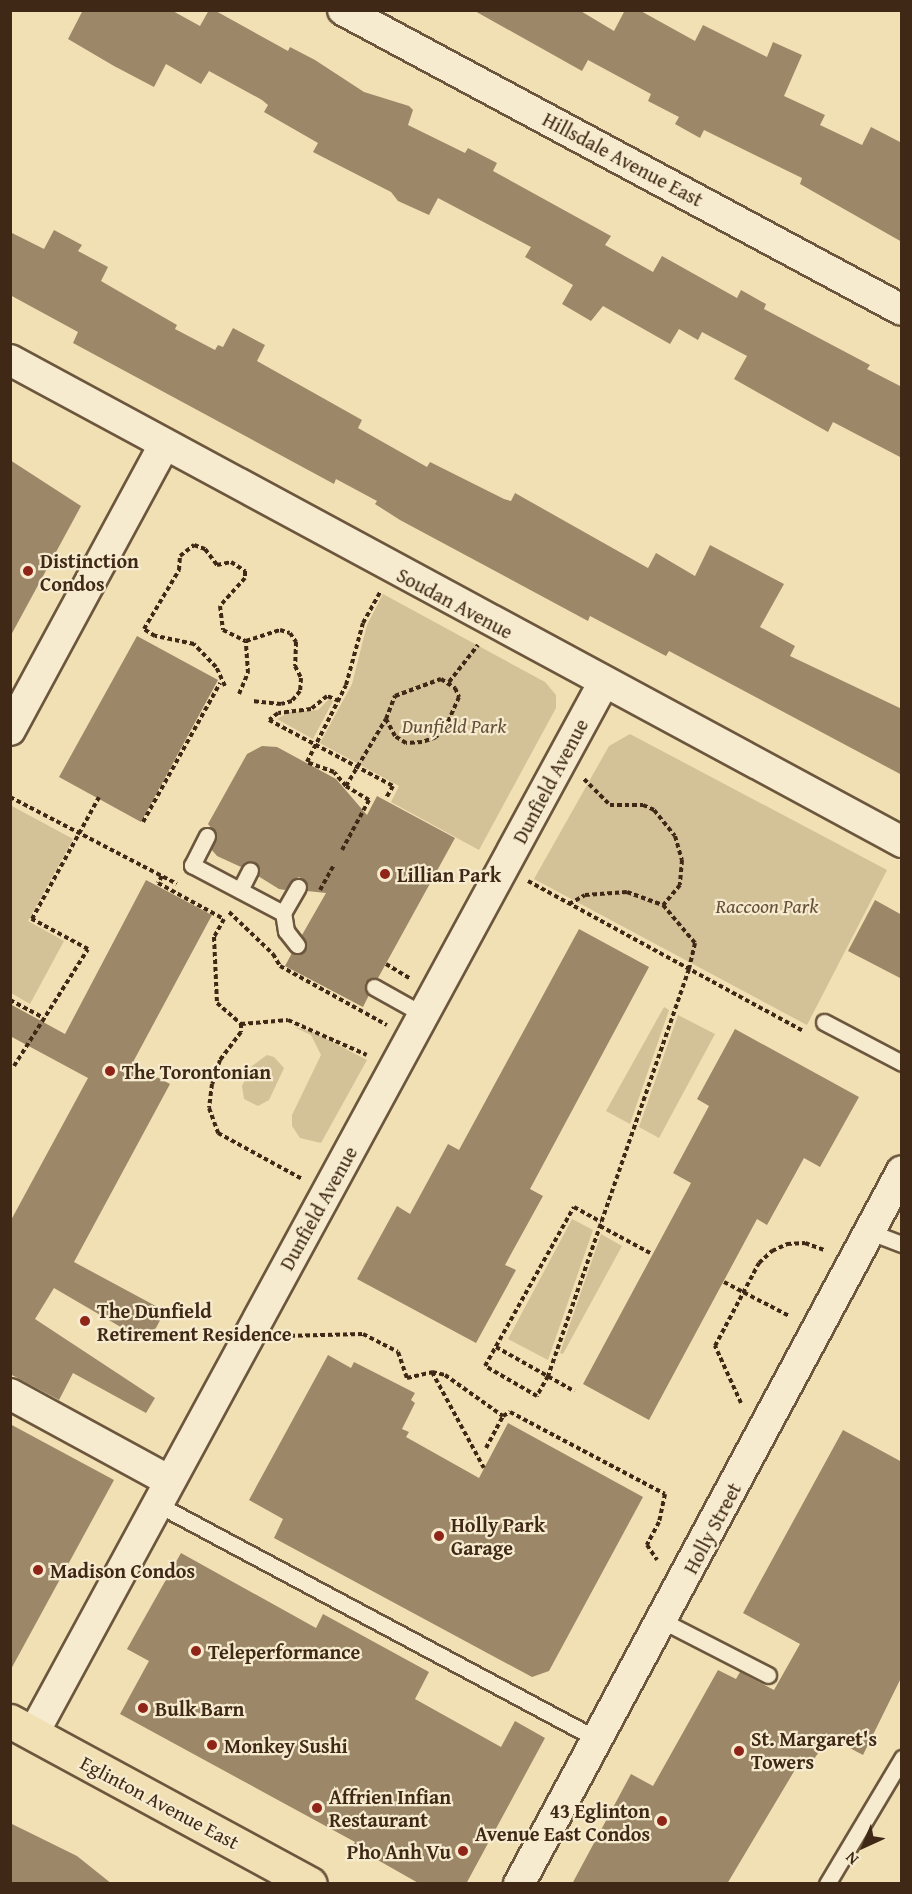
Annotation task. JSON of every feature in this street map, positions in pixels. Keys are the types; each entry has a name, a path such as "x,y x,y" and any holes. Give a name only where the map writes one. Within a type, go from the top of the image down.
{"main road":[{"name":"Eglinton Avenue East","path":"17,1727 310,1884"}],"street":[{"name":"Hillsdale Avenue East","path":"343,10 902,310"},
{"name":"Soudan Avenue","path":"10,360 902,842"},
{"path":"10,730 164,445"},
{"name":"Dunfield Avenue","path":"17,1727 161,1492 424,1015 604,682"},
{"name":"Holly Street","path":"519,1884 663,1621 902,1171"},
{"path":"10,1394 161,1492"}],"lane":[{"path":"207,836 192,864 284,913"},
{"path":"240,890 250,870"},
{"path":"297,945 286,931 284,913 298,887"},
{"path":"374,987 424,1015"},
{"path":"824,1022 902,1064"},
{"path":"870,1232 902,1244"},
{"path":"161,1492 597,1739"},
{"path":"663,1621 768,1676"},
{"path":"827,1884 902,1758"}],"path":[{"path":"225,686 216,667 194,644 155,636 144,629 188,547 206,549 216,565 231,562 245,571 240,584 220,606 219,618 223,630 246,641 266,632 290,633 296,642 295,666 301,678 300,691 292,701 281,704 252,701"},
{"path":"342,850 369,800 346,786 334,772 307,762 339,701 363,623 381,588"},
{"path":"239,694 248,673 246,641"},
{"path":"449,682 482,642"},
{"path":"346,786 386,719 395,696 427,682 449,682"},
{"path":"386,719 388,728 406,743 436,737 454,714 459,697 449,682"},
{"path":"143,822 220,683"},
{"path":"339,701 327,696 311,709 278,713 268,720 393,786 386,798"},
{"path":"584,778 610,805 643,805 654,810 675,836 682,860 680,885 663,905"},
{"path":"10,797 181,886"},
{"path":"14,1066 88,949 33,919 99,797"},
{"path":"162,876 158,883 224,919 214,937 217,1004 241,1024 288,1020 372,1058"},
{"path":"527,880 810,1035"},
{"path":"569,903 585,895 619,892 663,905 695,943 689,969 601,1224 548,1376 537,1396 485,1366 574,1207 601,1224 650,1253"},
{"path":"219,907 273,954 280,966 389,1026"},
{"path":"386,964 414,980"},
{"path":"10,1000 44,1018"},
{"path":"241,1024 241,1032 220,1060 212,1083 209,1108 218,1133 304,1180"},
{"path":"741,1403 715,1346 759,1263 772,1251 805,1243 824,1250"},
{"path":"724,1282 789,1316"},
{"path":"279,1336 363,1334 398,1352 407,1378 432,1372 445,1375 503,1416"},
{"path":"496,1347 574,1391"},
{"path":"432,1372 484,1468"},
{"path":"486,1448 503,1416 510,1412 665,1494 659,1522 647,1545 657,1560"}],"green space":[{"name":"Dunfield Park","path":"383,594 545,682 556,695 556,708 479,850 391,802 399,786 320,743 352,684 367,625"},
{"path":"329,699 333,701 313,739 277,719 289,712 318,710"},
{"name":"Raccoon Park","path":"630,734 887,870 807,1025 534,879 609,746"},
{"path":"10,805 73,839 28,921 64,941 30,1004 11,993"},
{"path":"664,1007 669,1010 630,1124 606,1111"},
{"path":"678,1015 715,1034 659,1138 639,1127"},
{"path":"294,1027 313,1032 367,1060 321,1143 300,1138 292,1126 292,1115 321,1055 311,1035"},
{"path":"267,1055 274,1057 284,1068 269,1100 258,1106 244,1099 242,1086 252,1066"},
{"path":"572,1219 593,1230 548,1360 508,1339"},
{"path":"601,1234 622,1246 563,1354 560,1353"}],"building":[{"path":"83,10 171,10 200,26 209,10 214,10 288,51 290,47 315,60 364,92 409,106 413,110 408,125 465,153 468,148 497,163 493,171 611,236 605,245 653,272 662,256 737,298 741,290 766,304 764,309 870,365 867,369 902,387 902,458 833,422 828,432 734,379 747,356 702,332 698,340 679,329 670,344 603,306 591,321 562,304 573,285 525,257 531,247 438,198 429,215 398,201 391,192 313,152 318,143 264,112 268,105 262,100 209,71 201,84 166,64 154,87 114,66 68,39"},
{"path":"473,10 579,10 614,31 625,10 639,10 695,41 703,25 767,57 773,42 802,55 784,96 825,115 820,125 862,145 871,127 902,143 902,242 800,184 802,178 704,130 700,138 675,124 679,117 648,101 651,94 588,60 582,71"},
{"path":"54,230 82,245 78,251 108,267 101,281 177,325 175,329 215,350 218,345 223,347 233,328 265,345 257,361 362,420 358,428 427,467 430,462 504,499 511,501 515,493 648,568 656,553 695,576 710,545 784,584 760,627 795,646 790,656 902,709 902,775 669,651 666,656 590,616 588,621 400,520 375,504 377,501 336,479 334,484 73,343 78,332 10,295 10,232 44,249"},
{"name":"Distinction Condos","path":"10,460 81,506 10,637"},
{"path":"137,636 218,680 141,822 59,777"},
{"name":"Lillian Park","path":"262,746 277,747 336,779 367,815 377,796 455,838 378,978 365,983 369,995 363,1007 285,966 292,953 299,954 306,949 302,935 326,893 307,891 306,882 299,877 285,890 279,889 258,876 260,869 255,862 245,862 241,867 217,856 211,849 217,835 208,824 247,754"},
{"name":"The Torontonian","path":"146,880 212,915 132,1064 170,1084 74,1262 165,1311 148,1343 54,1288 35,1319 155,1398 146,1413 73,1373 59,1400 10,1374 10,1222 88,1078 10,1036 10,1004 65,1034"},
{"path":"875,900 902,915 902,979 848,951"},
{"path":"579,929 649,967 530,1189 543,1196 505,1265 516,1270 476,1343 357,1279 397,1206 410,1214 448,1144 459,1150"},
{"path":"735,1029 859,1097 820,1167 804,1158 767,1225 757,1219 649,1420 583,1384 691,1183 673,1173 709,1106 697,1099"},
{"path":"328,1355 351,1368 354,1362 415,1393 411,1400 415,1403 402,1429 409,1432 406,1437 479,1478 508,1423 643,1497 549,1671 532,1677 274,1538 283,1519 249,1500"},
{"name":"Madison Condos","path":"10,1424 114,1480 10,1671"},
{"path":"843,1430 902,1462 902,1676 863,1755 829,1737 808,1768 799,1763 727,1884 572,1884 631,1774 653,1786 718,1670 736,1679 740,1672 774,1690 800,1644 743,1613"},
{"path":"181,1553 316,1628 323,1614 429,1672 415,1699 501,1747 515,1721 545,1738 466,1884 420,1884 353,1846 355,1842 120,1714 149,1661 127,1649"},
{"path":"10,1823 77,1856 112,1884 10,1884"}],"place":[{"name":"Distinction Condos","path":"28,571"},
{"name":"Lillian Park","path":"385,874"},
{"name":"The Torontonian","path":"110,1071"},
{"name":"The Dunfield Retirement Residence","path":"85,1321"},
{"name":"Holly Park Garage","path":"439,1536"},
{"name":"Madison Condos","path":"38,1570"},
{"name":"Teleperformance","path":"196,1651"},
{"name":"Bulk Barn","path":"143,1708"},
{"name":"Monkey Sushi","path":"212,1745"},
{"name":"St. Margaret's Towers","path":"739,1751"},
{"name":"Affrien Infian Restaurant","path":"317,1808"},
{"name":"43 Eglinton Avenue East Condos","path":"662,1821"},
{"name":"Pho Anh Vu","path":"463,1851"}]}
